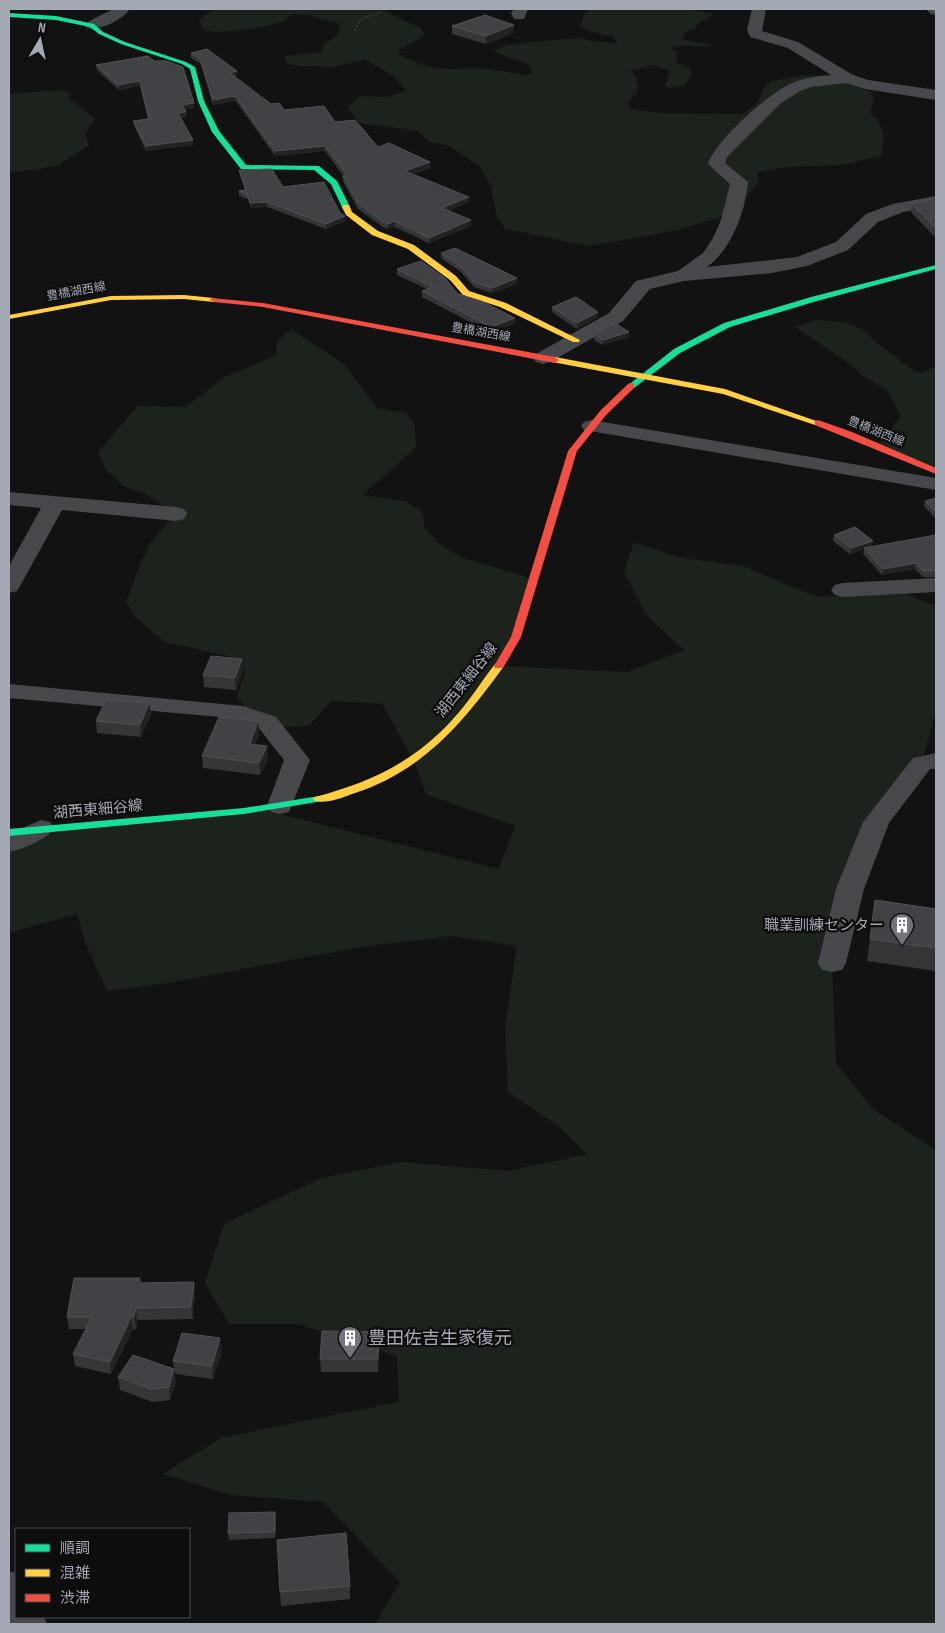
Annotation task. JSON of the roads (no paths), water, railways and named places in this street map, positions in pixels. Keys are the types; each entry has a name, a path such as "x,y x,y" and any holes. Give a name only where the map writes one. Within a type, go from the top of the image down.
{"main road":[{"path":"9,15 56,18 92,25 101,32 123,43 184,63 193,68 201,100 216,132 244,167 316,168 334,184 349,214 375,233 411,247 453,278 466,293 503,305 576,340"},
{"name":"湖西東細谷線","path":"9,832 280,806 331,797 357,789 389,775 413,759 457,721 499,666 516,637 573,451 591,426 640,376 674,352 721,328 802,302 936,267"},
{"name":"豊橋湖西線","path":"9,317 111,298 184,296 263,305 725,392 849,434 936,471"}],"street":[{"path":"92,25 106,20 122,9"},
{"path":"760,9 754,30 755,34 793,45 848,78 865,84 936,95"},
{"path":"684,275 711,255 730,221 739,194 739,182 716,164 719,155 776,100 794,88 810,83 848,78"},
{"path":"543,358 616,316 643,285 684,275 772,267 801,262 842,246 872,218 899,208 936,202"},
{"path":"591,426 936,484"},
{"path":"9,499 176,514"},
{"path":"9,586 55,503"},
{"path":"843,590 936,585"},
{"path":"9,691 234,710 267,722 297,760 280,806"},
{"path":"832,963 850,889 876,822 922,763 936,761"},
{"path":"9,844 41,828"}],"place":[{"name":"職業訓練センター","path":"902,946"},
{"name":"豊田佐吉生家復元","path":"350,1359"}]}
